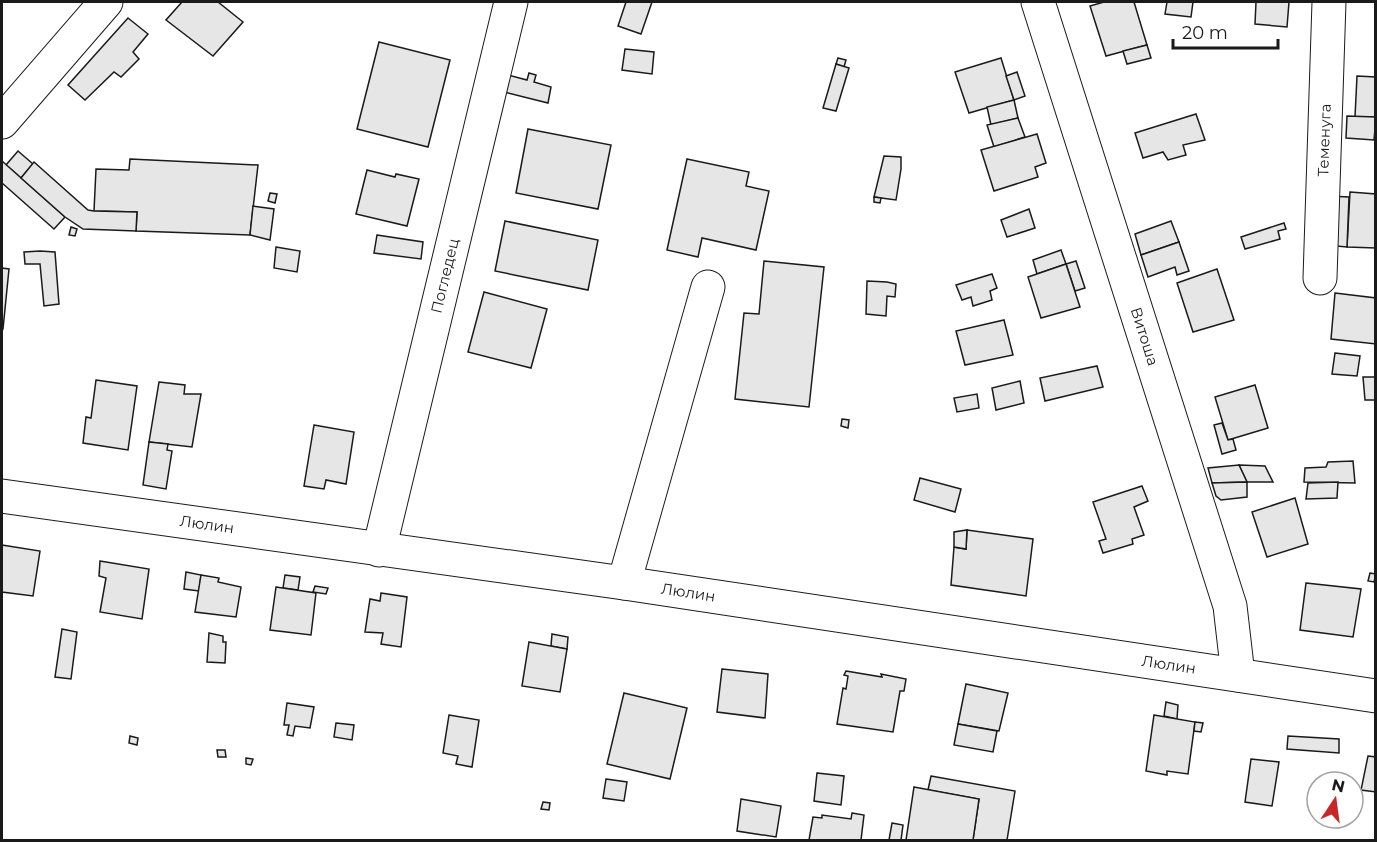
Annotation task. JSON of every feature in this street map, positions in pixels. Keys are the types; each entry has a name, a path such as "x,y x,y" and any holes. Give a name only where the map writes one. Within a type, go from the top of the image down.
{"street":[{"path":"2,122 106,2"},
{"name":"Погледец","path":"379,550 512,2"},
{"name":"Витоша","path":"1038,2 1230,606 1238,675"},
{"name":"Теменуга","path":"1320,278 1329,2"},
{"path":"624,584 708,287"},
{"name":"Люлин","path":"2,496 624,584 1376,696"}],"building":[{"path":"182,2 218,2 243,22 213,56 166,20"},
{"path":"626,2 652,2 641,34 618,26"},
{"path":"1104,2 1134,2 1147,45 1106,56 1090,6"},
{"path":"1167,2 1193,2 1191,17 1165,14"},
{"path":"1256,2 1289,2 1287,27 1255,24"},
{"path":"128,18 148,34 133,52 139,59 121,77 114,72 85,100 68,85"},
{"path":"379,42 450,60 428,147 357,129"},
{"path":"1147,45 1151,58 1127,64 1123,51"},
{"path":"625,49 654,52 652,74 622,70"},
{"path":"838,58 846,60 844,67 836,64"},
{"path":"1001,58 1014,100 969,113 955,72"},
{"path":"836,64 849,68 836,111 823,108"},
{"path":"1017,72 1025,96 1014,100 1006,76"},
{"path":"529,73 536,75 534,82 551,87 548,103 504,92 508,75 527,80"},
{"path":"1357,76 1376,77 1376,117 1355,117"},
{"path":"1014,100 1018,118 991,125 987,107"},
{"path":"1196,114 1205,140 1183,145 1186,155 1168,160 1163,152 1143,158 1135,133"},
{"path":"1347,116 1376,117 1374,140 1346,138"},
{"path":"1018,118 1025,137 994,147 987,125"},
{"path":"528,129 611,145 598,209 516,193"},
{"path":"1037,134 1046,163 1035,167 1038,177 994,191 981,150"},
{"path":"18,151 33,164 21,178 6,165"},
{"path":"884,156 901,157 896,200 874,197"},
{"path":"130,159 258,165 250,235 136,231 137,212 94,211 96,169 129,170"},
{"path":"687,159 749,172 746,186 769,191 756,250 702,238 698,257 667,250"},
{"path":"2,161 65,217 54,229 2,183"},
{"path":"34,162 88,210 137,212 136,231 83,229 65,217 21,178"},
{"path":"367,170 395,177 396,174 419,179 407,226 356,214"},
{"path":"1350,192 1376,194 1376,248 1347,247"},
{"path":"270,193 277,194 275,203 268,201"},
{"path":"1328,196 1349,197 1347,247 1325,245"},
{"path":"874,197 881,198 880,203 874,202"},
{"path":"253,206 274,209 270,240 250,235"},
{"path":"1029,209 1035,228 1007,237 1001,220"},
{"path":"505,221 598,240 588,290 495,271"},
{"path":"1171,221 1179,242 1141,255 1135,234"},
{"path":"1284,223 1286,229 1278,231 1280,239 1245,249 1241,237"},
{"path":"71,227 77,229 75,236 69,235"},
{"path":"377,235 423,242 421,259 374,253"},
{"path":"1179,242 1189,271 1177,275 1175,267 1148,277 1141,255"},
{"path":"276,247 300,251 297,272 274,268"},
{"path":"1061,250 1066,264 1037,274 1033,260"},
{"path":"24,252 55,252 59,304 44,306 40,264 25,264"},
{"path":"764,261 824,267 809,407 735,399 744,313 759,314"},
{"path":"1076,261 1085,288 1075,291 1066,264"},
{"path":"1066,264 1080,307 1041,318 1028,277"},
{"path":"2,268 9,269 3,329 2,329"},
{"path":"1217,269 1234,320 1193,332 1177,283"},
{"path":"992,274 997,288 990,291 992,300 973,306 971,297 962,300 956,285"},
{"path":"867,281 896,284 895,297 887,296 886,316 866,314"},
{"path":"484,292 547,309 531,368 468,352"},
{"path":"1335,293 1376,298 1376,344 1331,339"},
{"path":"1004,320 1013,355 965,365 956,331"},
{"path":"1335,353 1360,356 1357,376 1332,374"},
{"path":"1097,366 1103,387 1045,401 1040,378"},
{"path":"1363,377 1376,377 1376,400 1365,400"},
{"path":"96,380 137,386 128,450 83,443 86,417 91,418"},
{"path":"1020,381 1024,403 996,410 992,388"},
{"path":"159,382 185,385 184,394 201,394 192,447 149,442"},
{"path":"1255,385 1268,428 1228,440 1215,397"},
{"path":"977,394 979,408 957,412 954,398"},
{"path":"842,419 849,420 848,428 841,426"},
{"path":"1222,423 1228,440 1233,439 1236,450 1222,454 1214,425"},
{"path":"314,425 354,432 346,484 326,480 324,489 304,486"},
{"path":"149,442 168,444 167,450 172,451 166,489 143,485"},
{"path":"1353,461 1355,483 1304,482 1305,468 1326,467 1328,462"},
{"path":"1239,465 1265,466 1273,482 1247,482"},
{"path":"1239,465 1247,482 1212,483 1208,468"},
{"path":"920,478 961,489 955,512 914,500"},
{"path":"1247,482 1247,497 1221,500 1216,496 1212,483"},
{"path":"1338,482 1337,498 1306,499 1308,483"},
{"path":"1142,486 1148,501 1134,507 1144,535 1132,539 1133,544 1103,553 1099,541 1106,539 1093,502"},
{"path":"1295,498 1308,544 1267,557 1252,512"},
{"path":"967,530 1033,539 1026,596 951,585 954,547 966,549"},
{"path":"967,530 966,549 954,547 954,532"},
{"path":"2,545 40,551 33,596 2,592"},
{"path":"100,561 149,569 142,619 100,612 106,578 99,576"},
{"path":"186,572 201,575 199,591 184,589"},
{"path":"1370,573 1376,574 1374,582 1368,581"},
{"path":"201,575 219,578 218,582 241,587 236,617 195,612"},
{"path":"285,575 300,577 298,590 283,588"},
{"path":"1306,583 1361,589 1353,637 1300,630"},
{"path":"315,586 328,588 326,594 313,592"},
{"path":"276,587 316,593 311,635 270,630"},
{"path":"381,593 407,597 401,647 381,644 383,633 365,632 370,599 380,601"},
{"path":"62,629 77,632 71,679 55,677"},
{"path":"209,633 223,636 223,642 226,642 225,663 207,662"},
{"path":"552,634 568,637 567,649 551,646"},
{"path":"529,642 567,649 560,692 522,686"},
{"path":"722,669 768,674 765,718 717,712"},
{"path":"846,671 906,679 904,691 900,691 893,732 837,724 843,688 846,689 848,676 844,675"},
{"path":"966,684 1008,693 999,731 958,724"},
{"path":"624,693 687,708 670,779 607,764"},
{"path":"1166,702 1178,705 1177,719 1164,716"},
{"path":"287,703 314,707 310,728 295,726 293,736 287,735 289,725 284,725"},
{"path":"449,715 479,720 472,767 456,764 458,756 443,753"},
{"path":"1154,715 1195,722 1188,774 1167,771 1167,775 1146,771"},
{"path":"1195,722 1203,723 1201,732 1194,731"},
{"path":"336,723 354,725 352,740 334,737"},
{"path":"958,724 997,731 993,752 954,745"},
{"path":"130,736 138,738 137,745 129,743"},
{"path":"1288,736 1339,739 1339,753 1287,749"},
{"path":"217,750 225,750 226,757 218,757"},
{"path":"1368,756 1376,757 1376,792 1365,791"},
{"path":"246,758 253,759 251,765 246,764"},
{"path":"1251,759 1279,762 1272,806 1245,802"},
{"path":"817,773 844,776 841,805 814,801"},
{"path":"931,776 1015,791 1007,840 973,840 979,799 928,790"},
{"path":"606,779 627,782 624,801 603,798"},
{"path":"914,787 979,799 973,840 906,840"},
{"path":"741,799 781,806 776,837 737,831"},
{"path":"543,802 550,803 549,810 541,809"},
{"path":"852,813 864,815 861,840 809,840 813,817 822,818 822,815 851,819"},
{"path":"892,823 903,825 901,840 889,840"}]}
